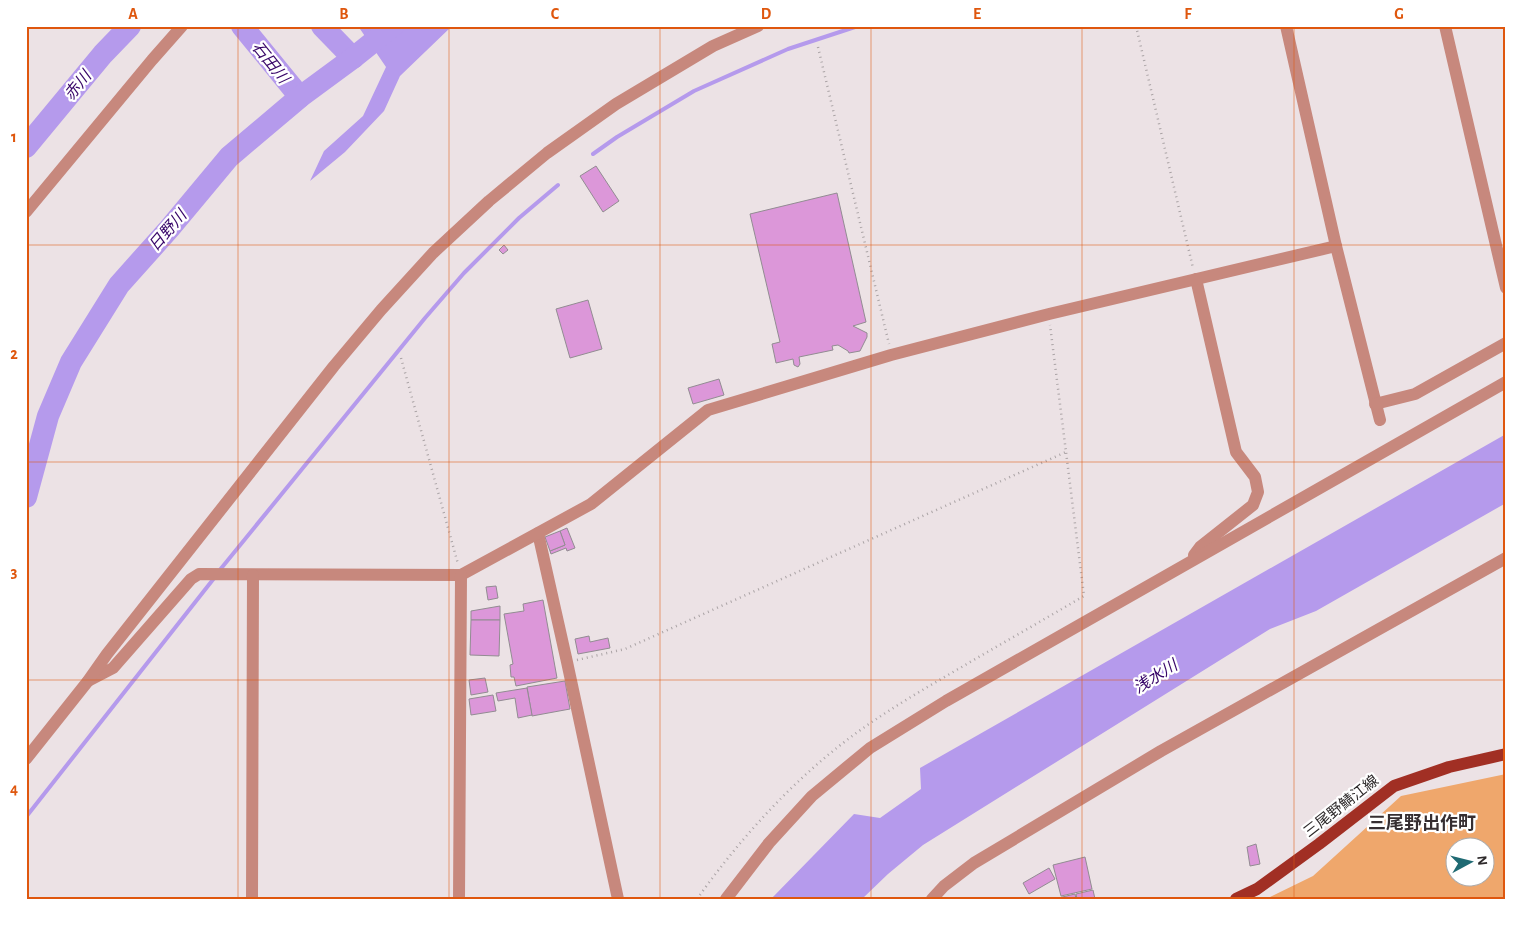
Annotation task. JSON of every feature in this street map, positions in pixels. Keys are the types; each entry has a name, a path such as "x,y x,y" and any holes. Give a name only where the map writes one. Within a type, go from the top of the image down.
{"main road":[{"name":"三尾野鯖江線","path":"1236,899 1257,889 1394,786 1449,767 1506,754"}],"street":[{"path":"26,212 182,26"},
{"path":"26,759 334,366 381,310 433,253 489,201 547,153 616,104 713,46 758,26"},
{"path":"1286,26 1336,246 1380,420"},
{"path":"1445,26 1506,288"},
{"path":"88,681 113,668 191,579 199,574 461,575 591,504 708,410 891,355 1049,314 1336,246"},
{"path":"1184,566 1200,547 1253,505 1258,492 1255,477 1236,452 1196,279"},
{"path":"1376,404 1415,394 1506,343"},
{"path":"726,899 769,842 812,796 870,748 946,702 1506,382"},
{"path":"538,533 568,662 618,899"},
{"path":"932,899 944,886 974,863 1161,751 1506,558"},
{"path":"252,899 253,575"},
{"path":"459,899 461,575"}],"path":[{"path":"1136,26 1196,279"},
{"path":"818,47 891,355"},
{"path":"697,899 718,869 763,816 817,765 869,724 934,683 1084,596 1049,314"},
{"path":"401,358 461,575"},
{"path":"568,662 625,649 1066,452"}],"shaded area":[{"path":"1506,774 1506,899 1266,899 1313,876 1401,796"}],"water":[{"path":"358,26 452,26 400,76 384,111 345,152 310,181 324,151 363,116 386,67"},
{"name":"浅水川","path":"1506,434 1506,503 1316,611 1270,629 923,845 862,899 771,899 854,814 880,818 921,789 920,768"}],"building":[{"path":"596,166 619,201 603,212 580,176"},
{"path":"837,193 866,322 853,326 867,333 867,337 860,351 849,353 838,345 832,346 833,350 799,357 800,364 798,367 794,365 793,359 776,363 772,344 780,342 750,214"},
{"path":"504,245 508,250 503,254 499,250"},
{"path":"588,300 602,349 570,358 556,309"},
{"path":"719,379 724,395 693,404 688,388"},
{"path":"567,528 575,548 567,551 566,548 551,554 550,551 565,545 560,531"},
{"path":"560,531 565,545 550,551 545,537"},
{"path":"496,586 498,598 488,600 486,587"},
{"path":"543,600 557,678 516,686 514,677 511,677 510,665 513,664 504,614 524,611 523,604"},
{"path":"500,606 500,620 471,620 471,611"},
{"path":"471,620 500,620 499,656 470,655"},
{"path":"589,636 590,642 608,638 610,648 578,654 575,639"},
{"path":"485,678 488,692 471,695 469,680"},
{"path":"565,681 570,709 532,716 527,687"},
{"path":"527,688 532,715 518,718 515,698 498,701 496,693"},
{"path":"493,695 496,711 471,715 469,699"},
{"path":"1256,844 1260,864 1250,866 1247,847"},
{"path":"1085,857 1092,889 1061,896 1053,865"},
{"path":"1049,868 1055,879 1029,894 1023,883"},
{"path":"1093,890 1095,899 1077,899 1076,894"},
{"path":"1075,894 1076,899 1058,899 1058,898"}],"waterway":[{"name":"赤川","path":"26,147 103,54 130,26"},
{"name":"石田川","path":"242,26 300,97"},
{"path":"322,26 353,58"},
{"name":"日野川","path":"26,497 48,416 71,362 119,285 229,157 300,97 393,26"},
{"path":"593,154 617,137 694,91 788,49 858,26"},
{"path":"219,571 425,318 464,273 519,218 558,185"},
{"path":"26,817 215,577"}],"district":[{"name":"三尾野出作町","path":"1422,823"}]}
